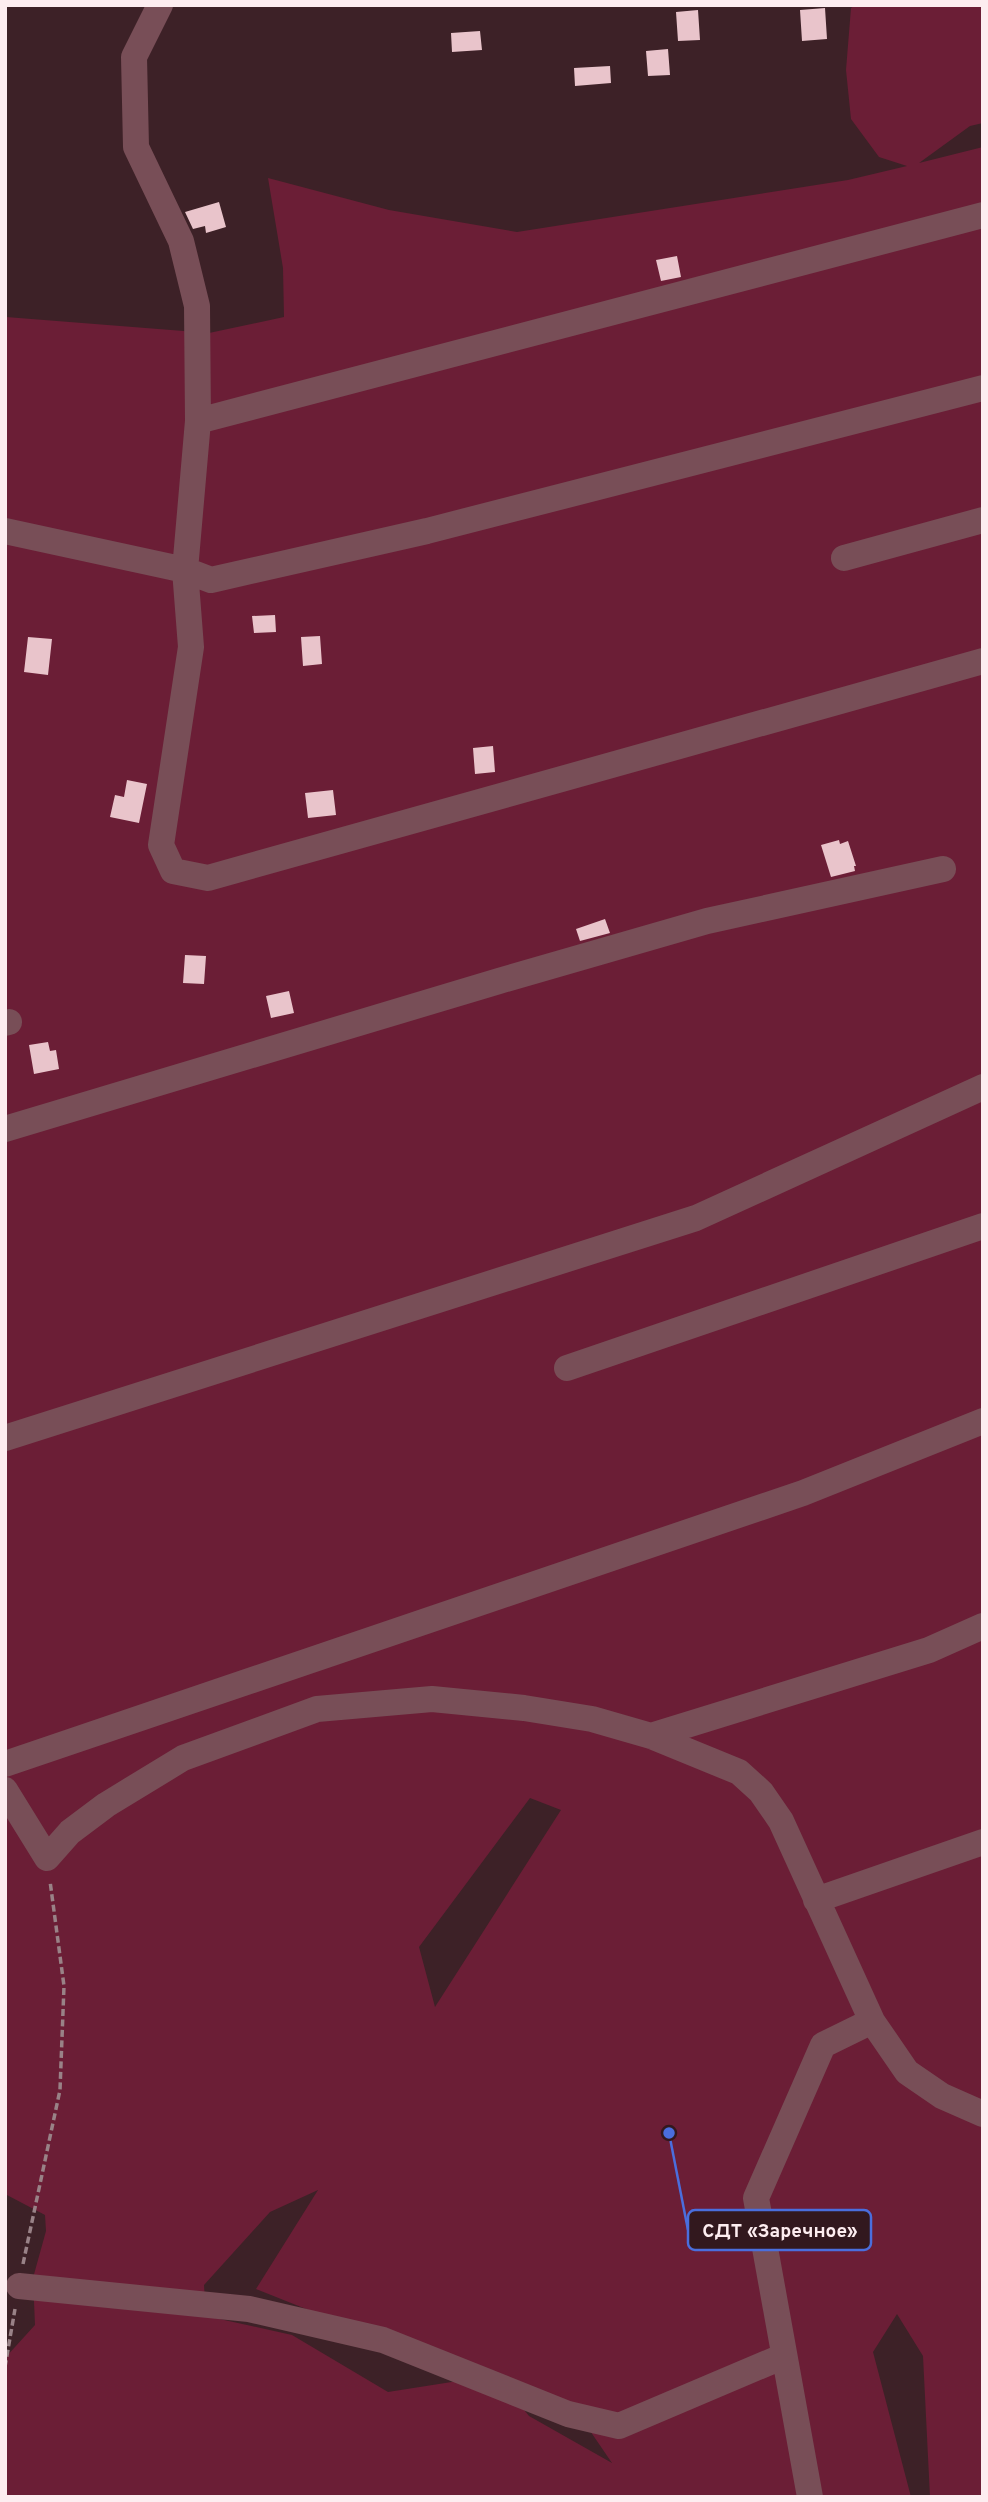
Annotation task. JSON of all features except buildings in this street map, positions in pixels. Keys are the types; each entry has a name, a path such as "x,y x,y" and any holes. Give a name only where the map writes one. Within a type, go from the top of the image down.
{"street":[{"path":"160,5 134,57 136,147 180,241 197,306 198,421 185,570 191,647 161,845 173,872 208,878 983,661"},
{"path":"198,421 983,215"},
{"path":"5,531 185,570 211,580 427,531 983,388"},
{"path":"844,558 983,520"},
{"path":"5,1129 707,921 943,869"},
{"path":"5,1438 696,1218 983,1087"},
{"path":"567,1368 983,1226"},
{"path":"5,1764 803,1493 983,1421"},
{"path":"652,1736 929,1650 983,1626"},
{"path":"6,1791 47,1858 70,1832 106,1805 183,1758 317,1709 432,1699 524,1708 592,1719 652,1736 739,1772 761,1792 781,1821 872,2021 907,2072 942,2096 983,2115"},
{"path":"816,1900 983,1842"},
{"path":"810,2497 756,2198 823,2045 872,2021"},
{"path":"19,2286 249,2309 383,2340 568,2414 619,2426 784,2356"}],"path":[{"path":"5,2367 60,2090 64,1986 47,1858"}],"shaded area":[{"path":"856,5 983,5 983,123 970,126 919,163 983,147 983,2497 930,2497 923,2356 897,2314 873,2352 911,2497 5,2497 5,2358 35,2325 33,2278 46,2231 45,2215 5,2194 6,317 209,333 284,317 283,268 268,178 389,210 517,232 848,180 907,166 879,157 851,119 846,70 851,8","holes":["530,1798 561,1810 435,2007 419,1947","318,2190 256,2289 454,2368 458,2381 388,2392 292,2335 206,2316 204,2285 270,2212","509,2391 582,2419 612,2463 529,2416"]}],"place":[{"name":"СДТ «Заречное»","path":"669,2133"}]}
